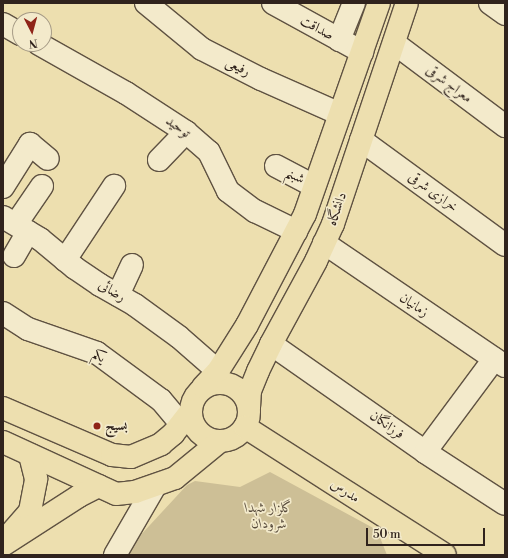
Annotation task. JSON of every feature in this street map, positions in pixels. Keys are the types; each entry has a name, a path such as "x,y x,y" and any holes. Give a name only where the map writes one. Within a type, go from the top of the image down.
{"main road":[{"name":"دانشگاه","path":"204,388 218,371 247,325 305,214 379,3"},
{"name":"دانشگاه","path":"247,417 250,391 271,344 324,243 332,224 407,3"},
{"path":"3,408 112,455 131,457 161,444 186,417 197,394 204,388 221,382 231,384 243,394 247,417 239,434 230,439 220,441 210,440 199,432 192,420 186,417"},
{"name":"مدرس","path":"247,417 445,555"},
{"path":"3,442 116,494 135,492 175,478 220,441"},
{"path":"3,544 30,511 36,479 30,455"},
{"path":"3,544 79,496 99,486"}],"street":[{"name":"رفیعی","path":"146,3 202,49 261,79 340,114"},
{"name":"صداقت","path":"273,3 362,52"},
{"path":"339,40 354,3"},
{"path":"490,3 505,14"},
{"path":"3,24 12,29"},
{"name":"معراج شرقی","path":"394,43 505,126"},
{"name":"توحید","path":"52,51 126,93 186,132 208,152 228,191 255,211 296,231"},
{"path":"159,160 186,132"},
{"name":"خرازی شرقی","path":"361,140 505,245"},
{"path":"3,187 30,144 48,159"},
{"name":"شبنم","path":"276,166 314,186"},
{"path":"14,256 16,224 42,186"},
{"path":"65,260 114,186"},
{"name":"رضائی","path":"16,224 40,239 65,260 100,285 135,305 179,337 218,371"},
{"name":"زمانیان","path":"324,243 499,362"},
{"path":"118,295 132,265"},
{"name":"یکم","path":"3,313 28,329 97,353 186,417"},
{"name":"فرزانگان","path":"271,344 426,452 505,504"},
{"path":"426,452 499,362"},
{"path":"115,555 154,486"}],"green space":[{"name":"گلزار شهدا شرودان","path":"270,472 377,530 387,555 129,555 137,539 187,485 195,481 240,487"}],"place":[{"name":"بسیج","path":"97,426"}]}
